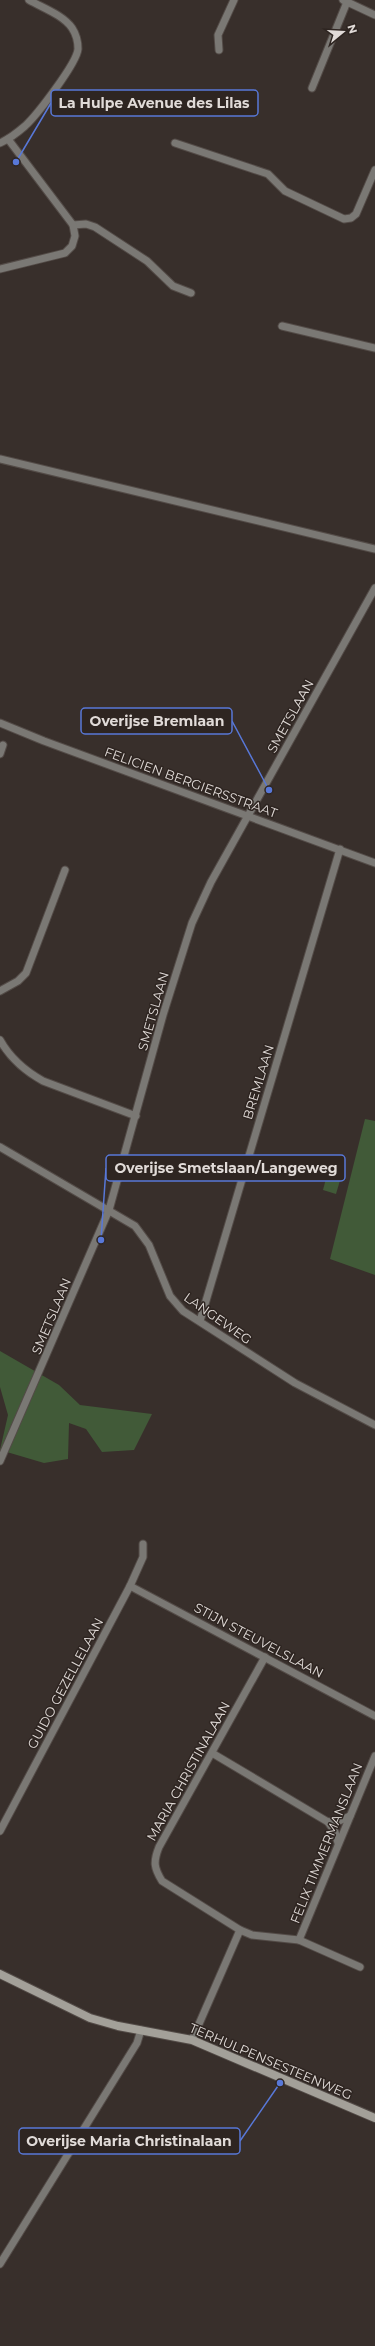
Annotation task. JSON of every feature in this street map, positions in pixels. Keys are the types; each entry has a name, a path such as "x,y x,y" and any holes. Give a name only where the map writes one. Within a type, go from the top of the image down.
{"main road":[{"name":"TERHULPENSESTEENWEG","path":"0,1974 90,2018 192,2040 375,2118"}],"street":[{"path":"0,143 8,139 37,114 74,60 78,50 77,38 72,28 64,20 29,0"},
{"path":"219,50 218,35 234,0"},
{"path":"312,88 345,1 375,15"},
{"path":"0,269 65,253 72,246 74,236 73,226 8,139"},
{"path":"175,143 268,174 285,192 344,219 350,218 356,214 375,170"},
{"path":"73,226 86,224 95,227 147,261 173,286 191,293"},
{"path":"282,326 375,348"},
{"path":"0,459 375,549"},
{"name":"SMETSLAAN","path":"0,1461 109,1210 163,1015 192,923 211,882 375,588"},
{"name":"FELICIEN BERGIERSSTRAAT","path":"0,723 44,741 375,863"},
{"path":"0,754 3,745"},
{"name":"BREMLAAN","path":"200,1321 340,850"},
{"path":"0,991 18,982 26,973 65,870"},
{"path":"0,1040 15,1061 29,1074 43,1081 136,1116"},
{"name":"LANGEWEG","path":"0,1147 109,1210 142,1233 149,1245 170,1296 183,1310 295,1383 375,1425"},
{"name":"GUIDO GEZELLELAAN","path":"0,1831 130,1586 143,1557 143,1544"},
{"name":"STIJN STEUVELSLAAN","path":"130,1586 375,1716"},
{"name":"MARIA CHRISTINALAAN","path":"265,1657 159,1847 154,1858 154,1868 162,1881 240,1930 252,1934 299,1940 360,1967"},
{"path":"212,1753 328,1822 335,1832 338,1843"},
{"name":"FELIX TIMMERMANSLAAN","path":"299,1940 375,1756"},
{"path":"328,1822 339,1821 350,1816"},
{"path":"192,2040 240,1930"},
{"path":"0,2264 137,2043 141,2030"}],"green space":[{"path":"365,1119 375,1121 375,1275 330,1259"},
{"path":"330,1163 344,1167 336,1194 323,1190"},
{"path":"0,1351 59,1385 80,1405 152,1414 134,1450 102,1452 86,1429 69,1423 68,1459 44,1463 0,1450 8,1415 0,1387"}],"place":[{"name":"La Hulpe Avenue des Lilas","path":"16,162"},
{"name":"Overijse Bremlaan","path":"269,790"},
{"name":"Overijse Smetslaan/Langeweg","path":"101,1240"},
{"name":"Overijse Maria Christinalaan","path":"280,2083"}]}
